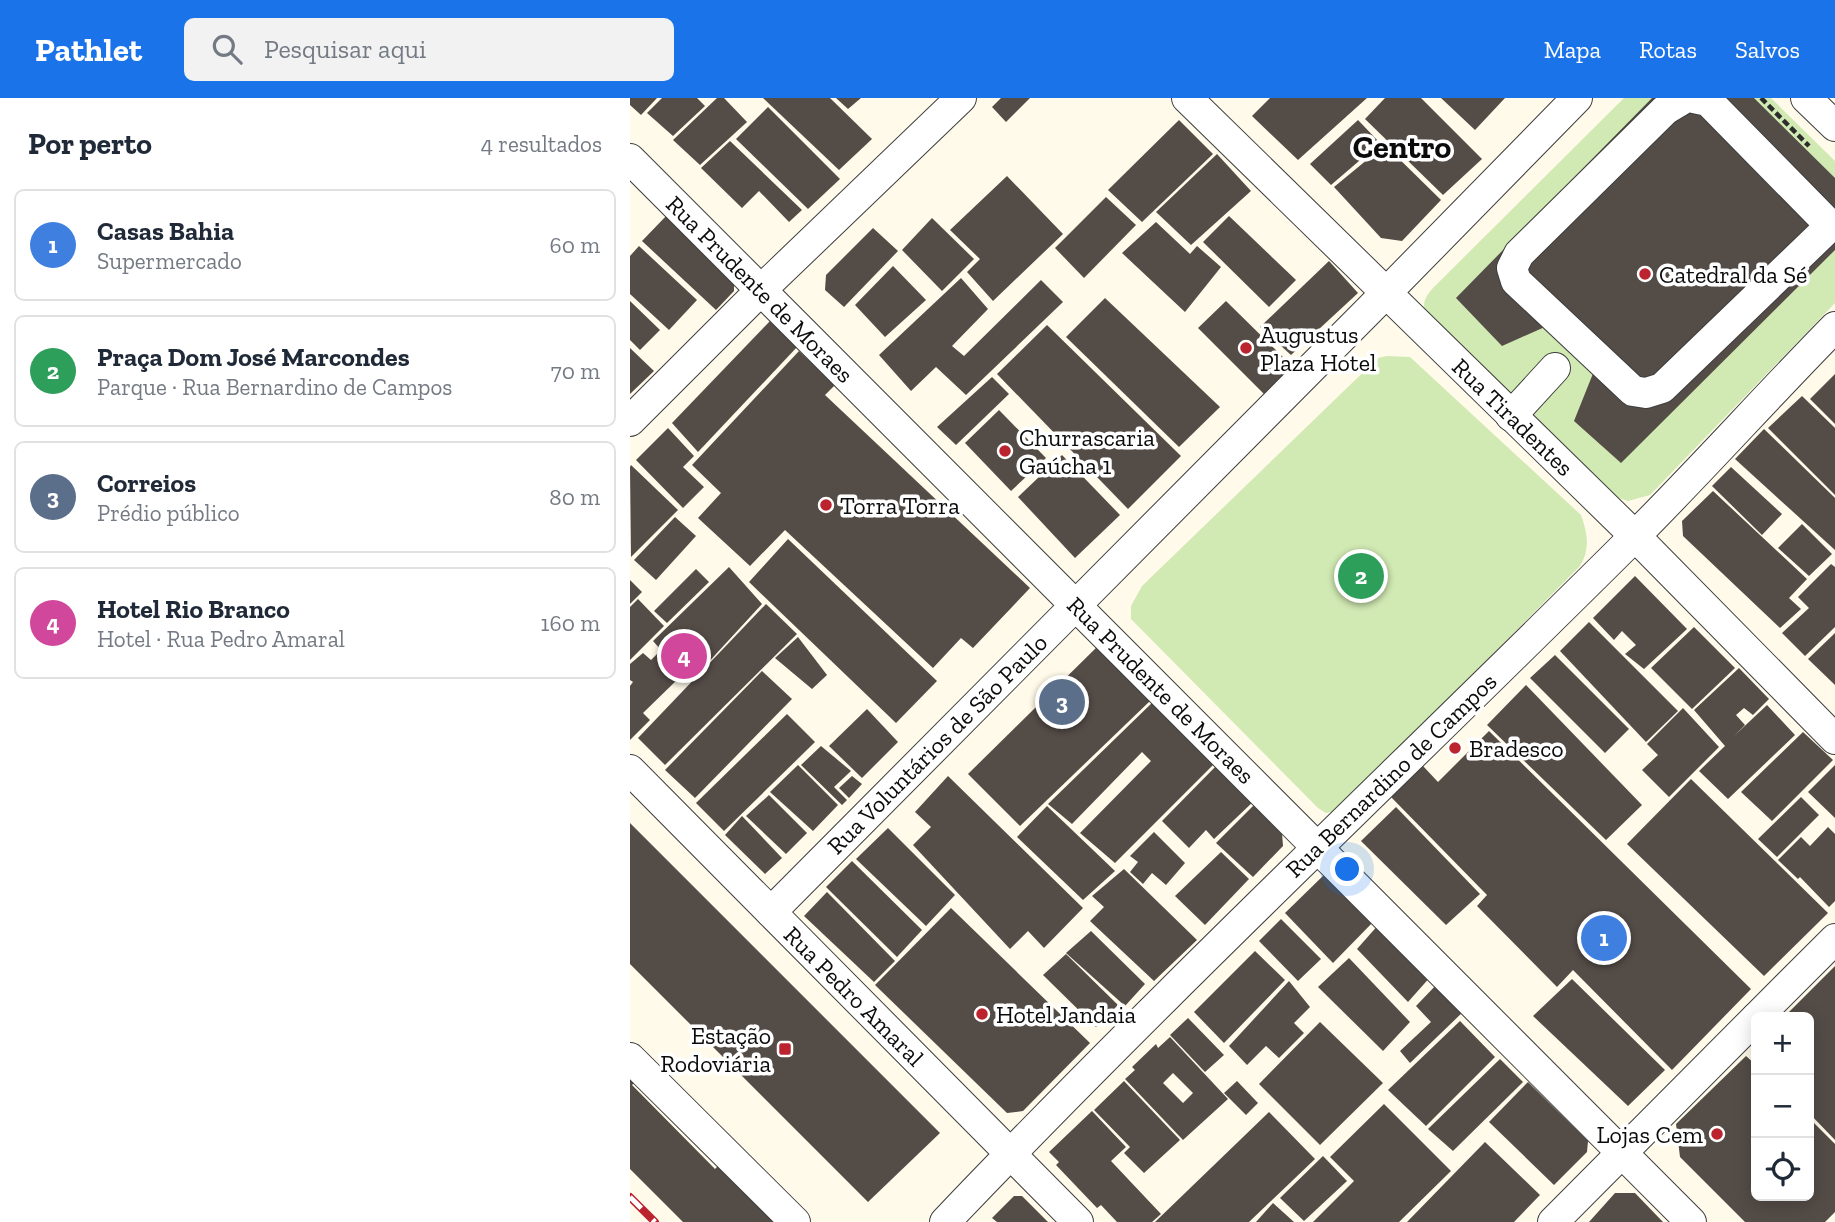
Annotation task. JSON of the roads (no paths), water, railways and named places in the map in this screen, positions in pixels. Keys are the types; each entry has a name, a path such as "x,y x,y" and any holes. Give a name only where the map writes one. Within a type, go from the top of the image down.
{"street":[{"path":"630,421 760,291 961,98"},
{"name":"Rua Tiradentes","path":"1187,98 1635,536 1835,739"},
{"name":"Rua Voluntários de São Paulo","path":"771,912 1577,98"},
{"path":"1685,98 1665,110 1528,244 1512,268 1516,281 1633,391 1646,393 1662,388 1824,232 1826,226 1824,219 1708,101 1694,98"},
{"path":"1729,98 1758,129 1761,154"},
{"path":"1806,98 1835,126"},
{"path":"1761,154 1790,166 1835,198"},
{"name":"Rua Prudente de Moraes","path":"630,159 1691,1222"},
{"name":"Rua Bernardino de Campos","path":"944,1222 1317,847 1635,536 1835,327"},
{"path":"1511,416 1555,368"},
{"name":"Rua Pedro Amaral","path":"630,770 1078,1222"},
{"path":"1763,1012 1835,939"},
{"path":"1553,1222 1751,1024"},
{"path":"630,1058 795,1222"}],"railway":[{"path":"630,1197 655,1222"}],"place":[{"name":"Catedral da Sé","path":"1645,274"},
{"name":"Augustus Plaza Hotel","path":"1246,348"},
{"name":"Churrascaria Gaúcha 1","path":"1005,451"},
{"name":"Torra Torra","path":"826,505"},
{"name":"Praça Dom José Marcondes","path":"1361,576"},
{"name":"Hotel Rio Branco","path":"684,656"},
{"name":"Correios","path":"1062,702"},
{"name":"Bradesco","path":"1455,748"},
{"name":"Casas Bahia","path":"1604,938"},
{"name":"Hotel Jandaia","path":"982,1014"},
{"name":"Estação Rodoviária","path":"785,1049"},
{"name":"Lojas Cem","path":"1717,1134"}],"district":[{"name":"Centro","path":"1402,147"}]}
